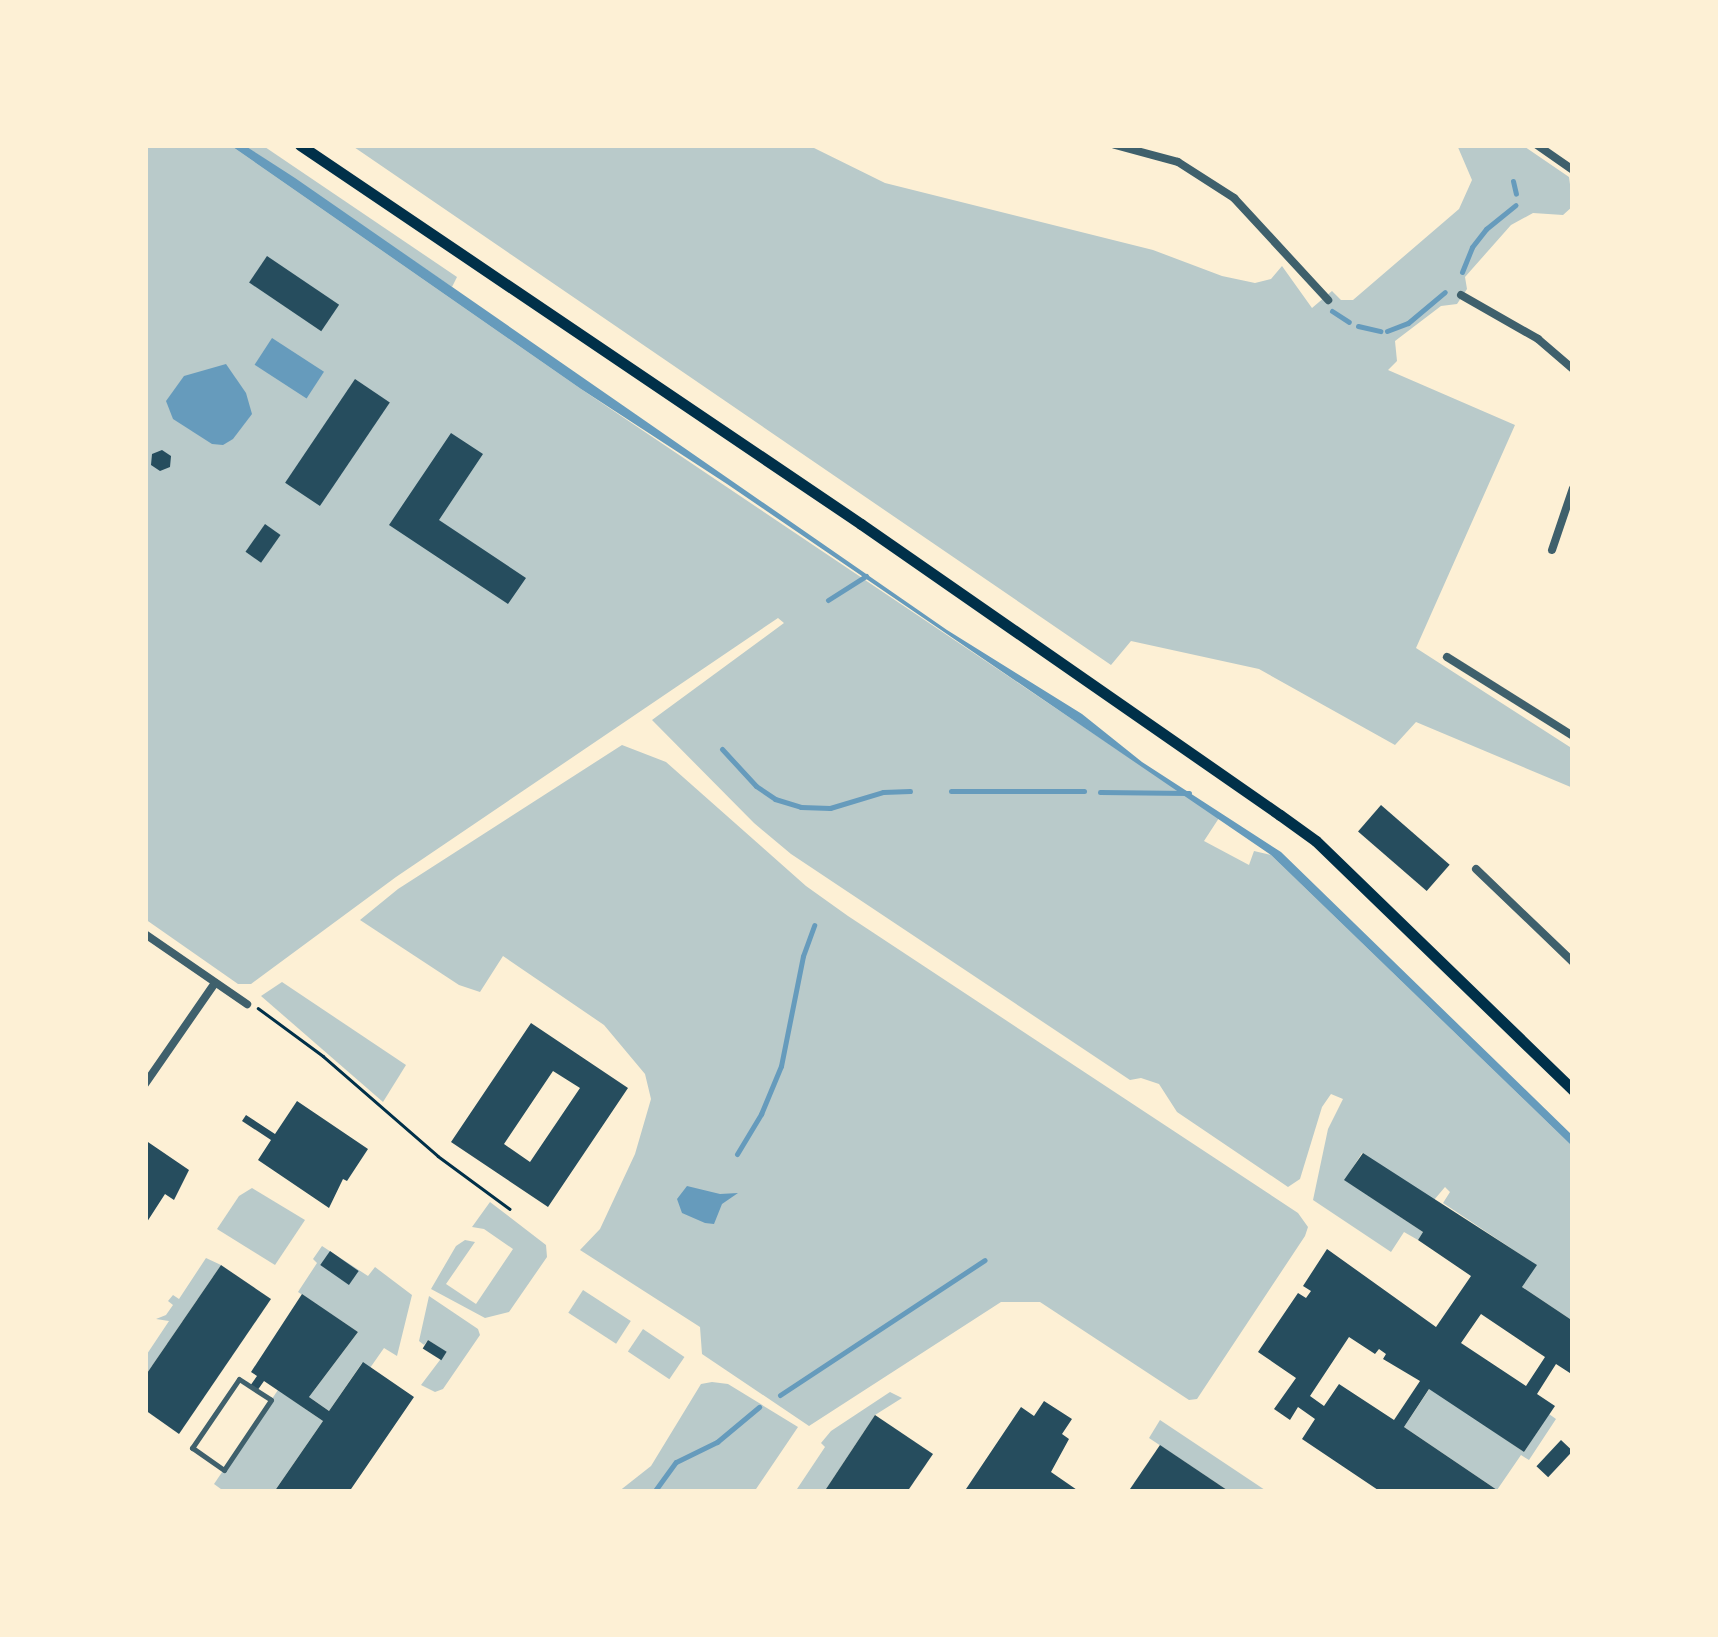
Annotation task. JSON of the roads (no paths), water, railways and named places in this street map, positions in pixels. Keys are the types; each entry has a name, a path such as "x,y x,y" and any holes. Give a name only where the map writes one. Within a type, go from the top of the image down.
{"main road":[{"path":"300,145 861,524 1280,815 1324,850 1573,1090"}],"street":[{"path":"1115,145 1178,162 1234,198 1328,300"},
{"path":"1537,145 1573,170"},
{"path":"1461,295 1514,323 1573,369"},
{"path":"1552,550 1573,488"},
{"path":"1447,657 1573,736"},
{"path":"1476,868 1573,962"},
{"path":"145,934 247,1004"},
{"path":"145,1084 216,983"},
{"path":"239,1379 271,1400 224,1470 192,1448 239,1379"}],"water":[{"path":"230,145 244,145 295,178 947,630 1082,714 1142,762 1281,852 1573,1136 1573,1147 1271,855 581,389"},
{"path":"272,338 324,372 307,399 255,365"},
{"path":"226,364 246,393 252,414 233,439 223,445 212,444 173,419 166,401 184,376"},
{"path":"687,1186 720,1194 738,1193 722,1204 714,1224 705,1223 682,1213 677,1199"}],"waterway":[{"path":"1513,181 1516,194"},
{"path":"1462,272 1472,247 1486,229 1516,205"},
{"path":"1387,331 1408,323 1445,292"},
{"path":"1332,311 1349,322"},
{"path":"1358,326 1380,331"},
{"path":"828,600 866,576"},
{"path":"722,749 756,786 775,799 801,807 830,808 883,792 910,791"},
{"path":"951,791 1084,791"},
{"path":"1100,792 1189,793"},
{"path":"737,1154 761,1114 781,1066 803,956 814,925"},
{"path":"780,1395 985,1260"},
{"path":"654,1492 676,1462 717,1442 759,1407"}]}
